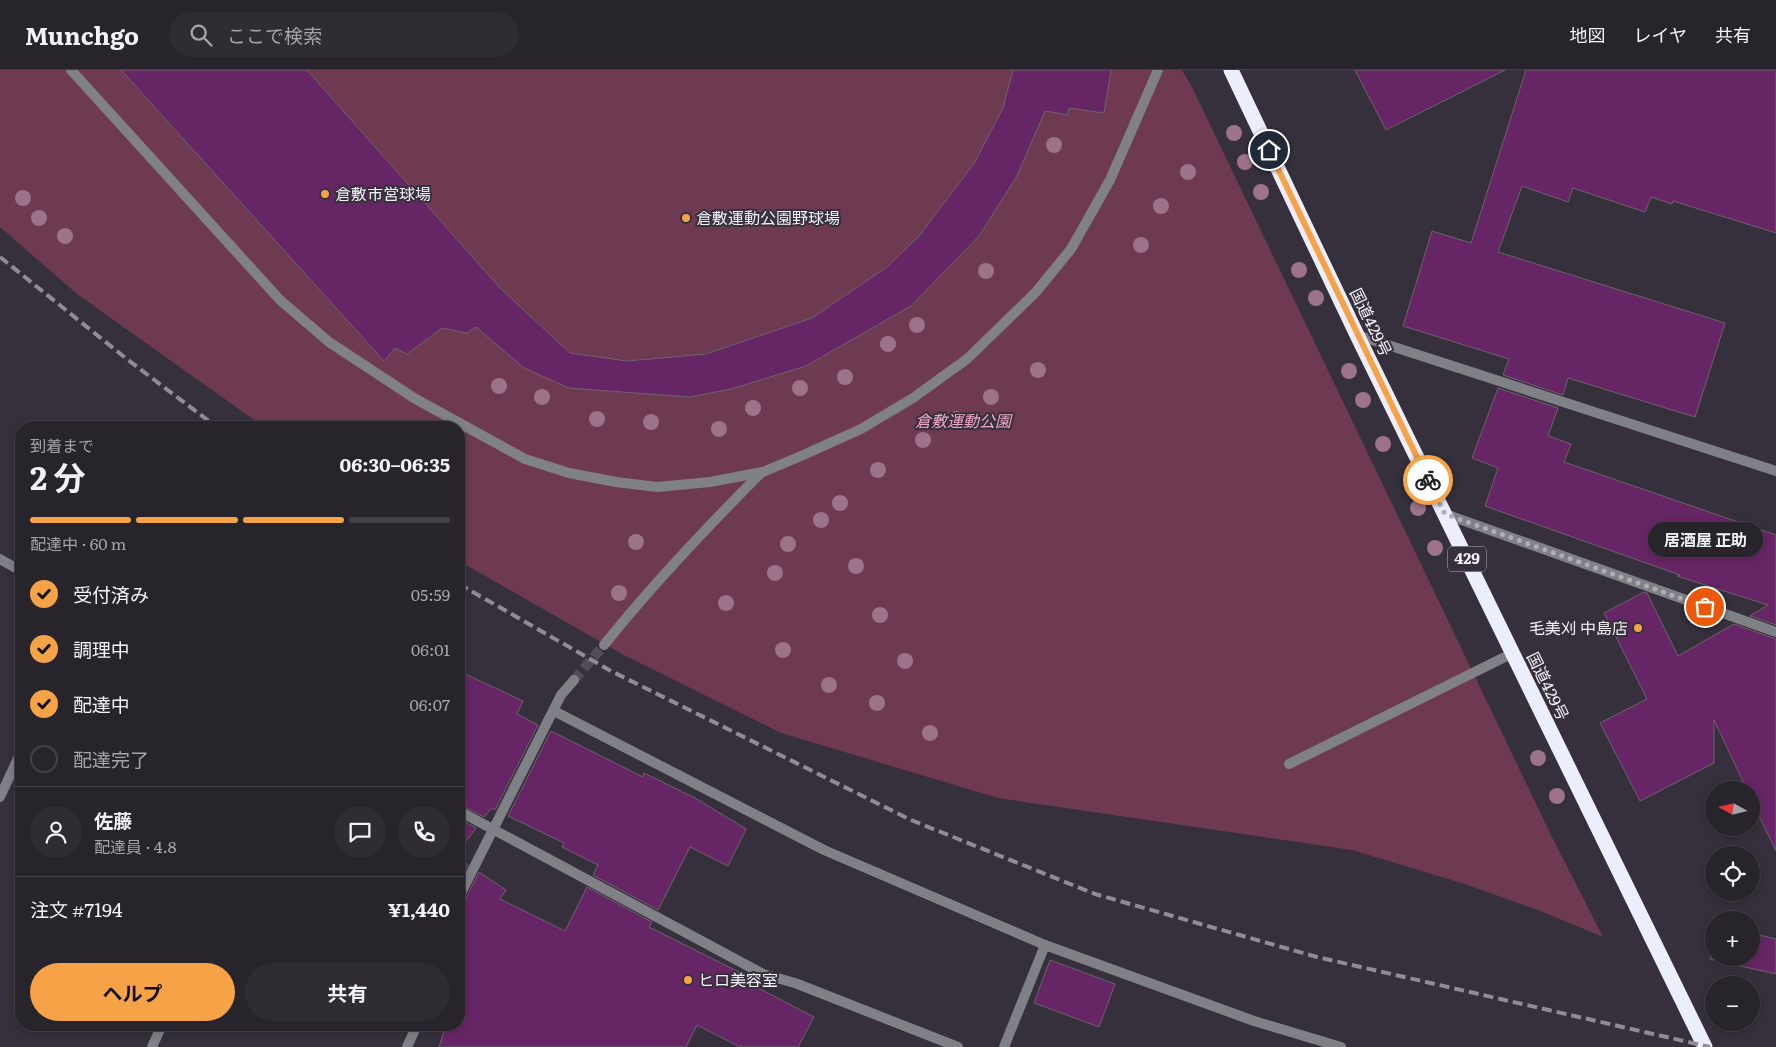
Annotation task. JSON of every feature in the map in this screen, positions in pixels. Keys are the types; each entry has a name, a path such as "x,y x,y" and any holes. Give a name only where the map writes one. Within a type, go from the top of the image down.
{"highway":[{"name":"国道429号","path":"1231,70 1357,335 1705,1047"}],"street":[{"path":"71,70 280,300 329,342 414,398 456,421"},
{"path":"465,426 525,459 569,473 616,482 657,486 710,482 763,472 861,429 914,398 967,359 1036,292 1071,249 1110,180 1158,70"},
{"path":"1357,335 1776,471"},
{"path":"604,645 649,589 704,530 763,472"},
{"path":"1445,514 1776,632"},
{"path":"0,559 15,568"},
{"path":"1289,764 1513,653"},
{"path":"465,886 561,695 574,680"},
{"path":"554,711 824,850 1045,945 1254,1021 1342,1047"},
{"path":"0,797 15,765"},
{"path":"465,814 763,974 795,983 958,1047"},
{"path":"1004,1047 1045,945"},
{"path":"152,1047 159,1031"},
{"path":"407,1047 414,1031"}],"green space":[{"name":"倉敷運動公園","path":"0,70 1182,70 1192,87 1551,835 1603,937 1538,910 1465,884 1352,850 998,798 781,733 624,655 465,564 465,421 256,421 77,294 0,227"}],"building":[{"name":"倉敷市営球場","path":"121,70 307,70 500,288 570,353 627,361 706,354 812,318 887,267 919,236 975,162 1003,108 1013,70 1111,70 1104,113 1069,108 1068,115 1045,111 1017,176 979,236 911,306 806,366 731,389 689,397 569,388 524,368 476,327 467,333 442,328 407,354 395,348 384,361"},
{"path":"1355,70 1505,70 1386,130"},
{"path":"1526,70 1776,70 1776,233 1673,201 1672,204 1651,197 1645,212 1573,188 1568,202 1522,186 1498,252 1725,323 1695,417 1568,378 1563,395 1503,375 1509,359 1403,326 1432,231 1471,243"},
{"path":"1498,388 1558,408 1548,436 1571,444 1564,462 1776,535 1776,625 1750,616 1768,605 1677,576 1680,575 1485,506 1498,468 1472,458"},
{"path":"1644,592 1647,593 1678,656 1734,624 1776,639 1776,851 1760,818 1760,781 1743,781 1714,720 1714,763 1640,801 1600,723 1647,699 1604,613"},
{"path":"465,674 523,701 517,714 538,725 495,810 492,808 484,817 465,807"},
{"path":"551,731 643,777 644,773 695,798 746,829 728,866 690,847 658,910 593,875 598,865 562,847 564,843 508,816"},
{"path":"465,822 476,828 465,842"},
{"path":"479,872 506,890 500,899 565,931 587,887 652,922 649,927 739,972 737,977 814,1017 798,1047 740,1047 697,1025 686,1047 439,1047 444,1031 465,1031 465,900"},
{"path":"1760,935 1776,939 1776,974 1741,966 1760,966"},
{"path":"1050,960 1115,984 1099,1027 1034,1003"}],"tunnel":[{"path":"574,680 604,645"}],"railway":[{"path":"0,257 128,360 209,421"},
{"path":"465,587 611,671 911,820 1095,894 1317,957 1710,1047"}],"way so far":[{"path":"1428,480 1445,514 1705,607"}],"place":[{"name":"倉敷市営球場","path":"325,194"},
{"name":"倉敷運動公園野球場","path":"686,218"},
{"name":"居酒屋 正助","path":"1705,607"},
{"name":"毛美刈 中島店","path":"1638,628"},
{"name":"ヒロ美容室","path":"688,980"}],"route":[{"path":"1269,150 1428,480"}]}
